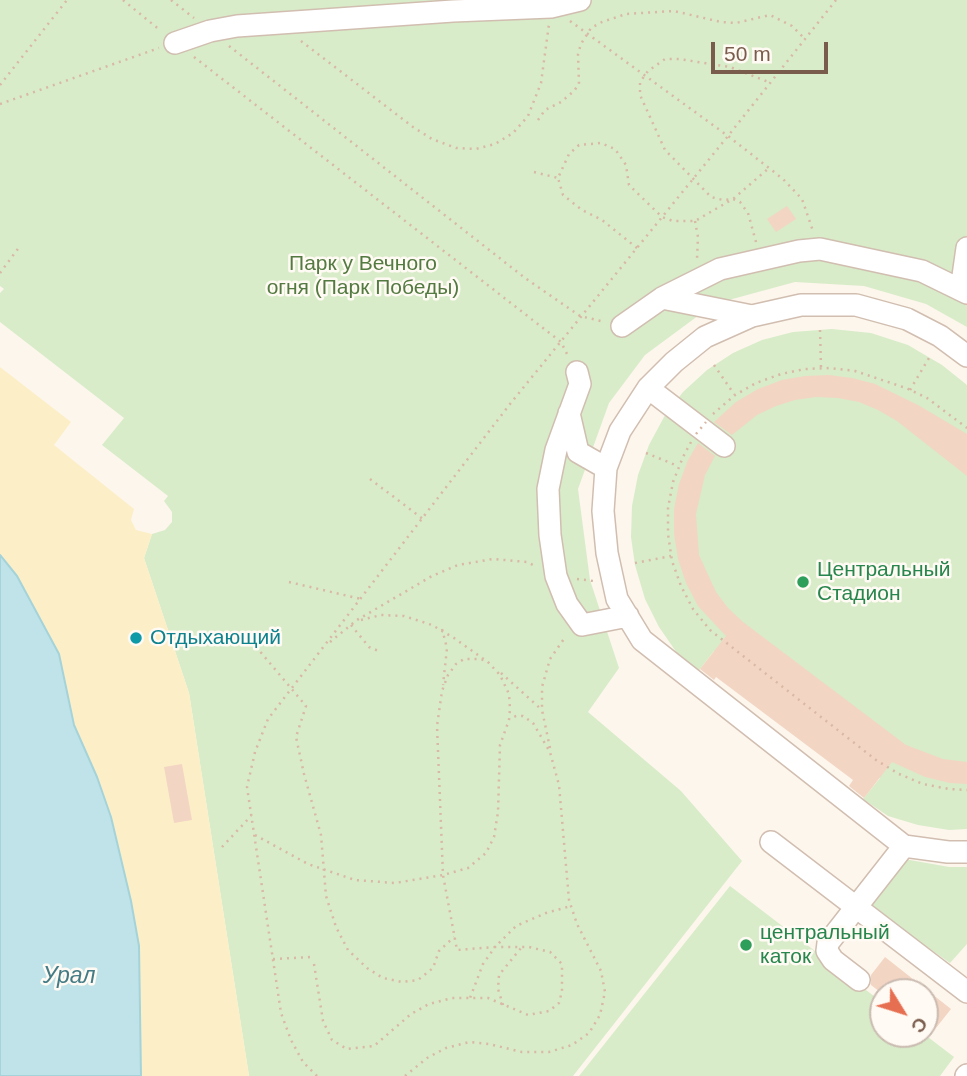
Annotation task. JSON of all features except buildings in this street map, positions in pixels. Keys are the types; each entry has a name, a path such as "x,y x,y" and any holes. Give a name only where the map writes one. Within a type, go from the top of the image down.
{"lane":[{"path":"175,43 210,31 280,22 551,7 580,0"},
{"path":"622,326 662,298 720,269 799,251 820,249 922,271 964,292 967,248"},
{"path":"662,298 752,316"},
{"path":"967,356 940,336 906,319 856,305 801,305 752,316 705,337 648,388 620,431 606,468 603,511 607,553 617,599 642,640 904,846 967,852"},
{"path":"577,372 580,384 556,450 548,489 550,536 556,576 567,604 582,625 628,616"},
{"path":"648,388 724,446"},
{"path":"569,413 578,452 606,468"},
{"path":"771,842 967,992"},
{"path":"859,980 833,960 827,951 828,943 904,846"}],"path":[{"path":"0,85 67,0"},
{"path":"123,0 561,342 577,372"},
{"path":"171,0 515,270 580,316 622,326"},
{"path":"317,1076 303,1062 281,1013 247,787 255,752 268,719 510,404 729,136 836,0"},
{"path":"280,22 300,41 413,127 432,139 456,148 476,149 495,144 513,133 528,116 541,83 551,7 729,136 783,179 802,199 820,249"},
{"path":"538,120 545,110 570,96 579,85 578,54 587,34 602,22 626,14 674,11 736,23 770,15 792,26 806,39"},
{"path":"0,104 175,43"},
{"path":"762,260 748,213 740,202 711,197 665,150 640,94 640,82 665,59 679,59 730,67 771,83"},
{"path":"637,248 602,220 582,210 563,195 558,177 569,154 579,145 601,143 615,149 626,165 629,186 662,217 673,221 695,221 733,199 769,168"},
{"path":"534,172 558,177"},
{"path":"695,221 698,237 696,258 701,278"},
{"path":"0,273 20,246"},
{"path":"820,330 821,368"},
{"path":"910,390 929,358"},
{"path":"714,365 735,395"},
{"path":"967,428 927,398 855,371 821,368 781,374 756,383 735,395 706,422 696,434 679,466 668,508 671,556 681,586 693,609 710,630 876,760 898,774 923,784 967,790"},
{"path":"646,453 679,466"},
{"path":"370,479 423,519"},
{"path":"635,564 671,556"},
{"path":"325,647 357,620 432,576 458,565 493,559 527,562 556,576 614,584"},
{"path":"289,582 361,599"},
{"path":"357,620 381,615 404,616 442,629 487,661 542,710"},
{"path":"351,625 369,647 381,652"},
{"path":"405,1076 427,1058 446,1048 469,1042 522,1052 548,1052 572,1045 589,1034 600,1015 605,992 601,971 571,906 559,785 542,710 542,687 550,659 562,639 582,625"},
{"path":"314,964 323,1021 332,1040 347,1049 374,1046 411,1014 429,1004 452,998 488,998 528,1014 549,1011 559,1003 562,964 550,952 495,947 457,950 443,875 437,726 447,648 442,629"},
{"path":"247,636 306,706 296,737 321,835 326,896 336,927 348,950 367,968 383,978 402,982 418,980 433,968 439,951 454,937"},
{"path":"255,835 308,864 355,880 395,883 468,868 486,853 494,837 498,812 500,745 509,720 509,694 505,684 487,661 464,659 456,664 442,691"},
{"path":"509,720 523,716 533,723 550,752"},
{"path":"222,847 251,815"},
{"path":"470,998 483,964 516,926 546,912 571,906"},
{"path":"503,1005 498,989 499,975 522,948"},
{"path":"273,959 312,957"}],"green space":[{"name":"Парк у Вечного огня (Парк Победы)","path":"0,0 967,0 967,327 926,304 864,286 795,282 714,304 645,355 609,403 578,489 590,580 619,668 588,712 681,791 742,861 573,1076 249,1076 189,693 144,558 152,534 165,530 172,522 172,512 164,501 168,496 102,445 124,418 0,322 0,293 4,289 0,286"},
{"name":"Центральный Стадион","path":"832,329 871,333 908,345 942,365 967,385 967,829 949,830 918,825 888,816 863,799 880,778 714,651 697,673 677,653 659,627 645,599 635,565 631,537 632,506 638,475 649,445 664,417 683,392 707,370 733,353 762,340 793,332"},
{"path":"899,858 949,867 967,867 967,944 950,963 864,903"},
{"name":"центральный каток","path":"730,886 869,992 869,1048 939,1048 939,1046 954,1057 940,1076 579,1076"}],"sand":[{"path":"0,367 71,422 54,445 134,509 131,520 136,530 152,534 144,558 189,693 249,1076 141,1076 139,946 111,817 74,725 59,654 17,576 0,555"}],"water":[{"name":"Урал","path":"0,555 17,576 59,654 74,725 111,817 139,946 141,1076 0,1076"}],"place":[{"name":"Центральный Стадион","path":"803,582"},
{"name":"Отдыхающий","path":"136,638"},
{"name":"центральный каток","path":"746,945"}]}
